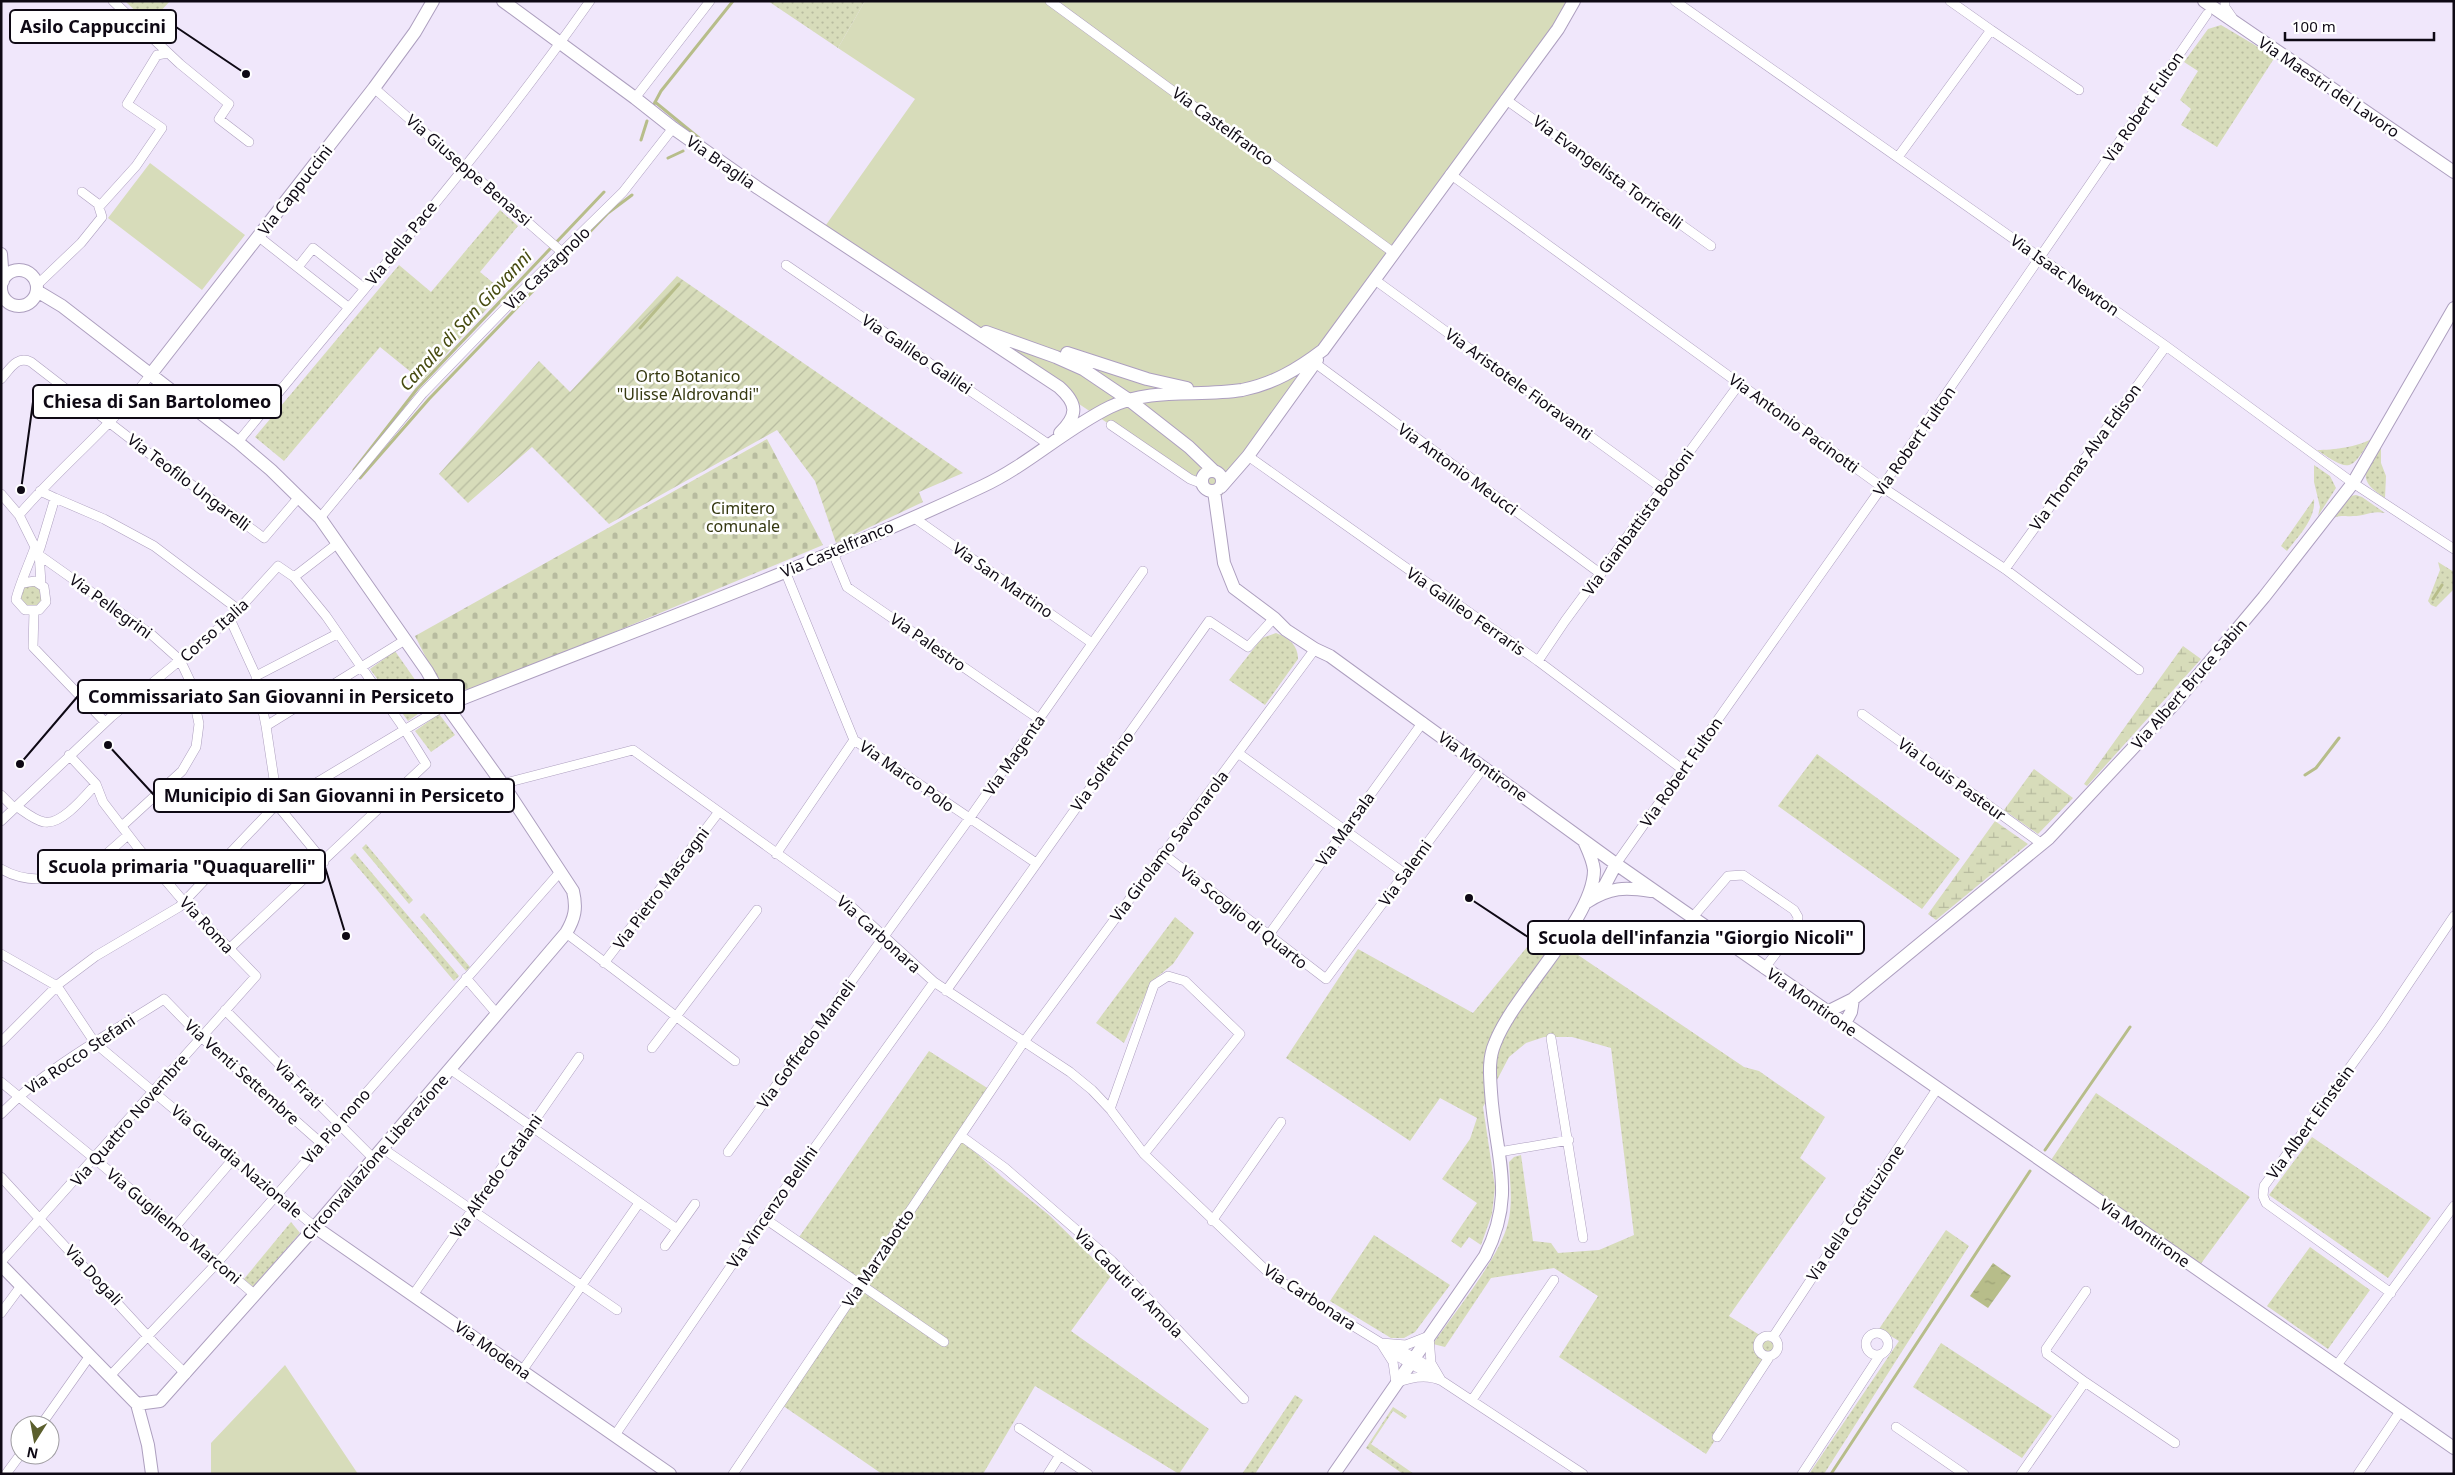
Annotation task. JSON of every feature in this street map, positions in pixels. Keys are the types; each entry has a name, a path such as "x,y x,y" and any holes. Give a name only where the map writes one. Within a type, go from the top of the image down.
{"street":[{"path":"113,1 180,64 229,104 219,119 249,142"},
{"name":"Via Cappuccini","path":"151,374 374,88 415,32 432,1"},
{"name":"Via Braglia","path":"503,1 561,42 672,128 758,188 1060,388 1071,398 1074,414 1069,424 1051,442"},
{"path":"561,42 590,1"},
{"path":"635,98 710,1"},
{"name":"Via Castelfranco","path":"1050,1 1394,253"},
{"name":"Via Castelfranco","path":"1558,29 1562,1"},
{"name":"Via Castelfranco","path":"1211,482 1248,456 1450,174 1558,29 1574,1"},
{"name":"Via Isaac Newton","path":"1675,1 2166,346 2353,483 2454,549"},
{"path":"1950,1 2079,90"},
{"path":"2225,1 2225,6 2240,26"},
{"name":"Via Maestri del Lavoro","path":"2206,8 2240,26 2454,172"},
{"name":"Via Robert Fulton","path":"1616,864 1882,487 2040,258 2206,8"},
{"path":"1898,157 1991,30"},
{"name":"Via della Pace","path":"238,442 464,166 561,42"},
{"path":"99,207 136,166 162,128 127,104 157,56 168,53"},
{"name":"Via Giuseppe Benassi","path":"374,88 557,248"},
{"name":"Via Evangelista Torricelli","path":"1505,99 1711,246"},
{"name":"Via Castagnolo","path":"320,518 423,393 520,292 557,248 623,192 672,128"},
{"name":"Via Antonio Pacinotti","path":"1450,174 1882,487 2005,569 2139,670"},
{"path":"1,252 2,286 5,304 20,306 81,243 102,216 99,207 82,192"},
{"path":"259,237 348,307"},
{"path":"298,267 313,248 364,288"},
{"path":"1,252 16,270"},
{"name":"Via Galileo Galilei","path":"786,265 1051,442"},
{"path":"2,286 6,276 16,270 22,270 32,275 35,292"},
{"name":"Via Aristotele Fioravanti","path":"1375,280 1663,489"},
{"path":"35,292 62,306 238,442 320,518 405,640 446,705 502,784 560,872"},
{"name":"Via Albert Bruce Sabin","path":"1826,1012 1853,998 2042,844 2176,703 2353,483 2454,308"},
{"name":"Via Braglia","path":"946,312 985,332 1070,362 1129,400"},
{"name":"Via Castelfranco","path":"946,312 1116,370 1163,383 1220,392"},
{"name":"Via Thomas Alva Edison","path":"2005,569 2166,346"},
{"name":"Via Castelfranco","path":"446,705 833,553 985,485 1051,442 1110,407 1129,400 1170,394 1244,389 1286,375 1323,350"},
{"name":"Via Teofilo Ungarelli","path":"1,379 19,360 25,359 264,538 299,497"},
{"name":"Via Antonio Meucci","path":"1315,364 1601,574"},
{"path":"19,515 40,491 109,422 151,374"},
{"name":"Via Gianbattista Bodoni","path":"1538,661 1565,620 1601,574 1740,383"},
{"name":"Via Montirone","path":"1129,400 1170,433 1211,482 1227,574 1234,588 1274,618 1286,630 1315,649 1330,656 1764,969 2454,1448"},
{"path":"1111,425 1190,479 1211,482"},
{"name":"Via Galileo Ferraris","path":"1248,456 1538,661 1682,769"},
{"path":"40,491 104,519 154,546 239,610"},
{"path":"1,494 19,515 38,550 41,584 46,592 46,602 34,611 21,608 16,600 17,590 23,583 38,550 55,498"},
{"name":"Via San Martino","path":"913,517 1092,643"},
{"path":"229,949 324,862 426,764 405,730 326,616 294,577 338,543"},
{"name":"Via Pellegrini","path":"38,550 152,635 180,660"},
{"name":"Via Palestro","path":"833,553 847,587 1039,719"},
{"name":"Corso Italia","path":"1,821 105,722 230,619 278,566 294,577"},
{"name":"Via Marco Polo","path":"786,571 854,740 1036,863"},
{"name":"Via Magenta","path":"883,936 969,819 1142,571"},
{"path":"23,583 35,581 41,584"},
{"path":"34,611 33,647 43,660 105,722"},
{"name":"Via Solferino","path":"946,991 1209,621 1248,647 1274,618"},
{"path":"230,619 256,676 266,726 278,806 324,862"},
{"path":"256,676 337,634"},
{"path":"266,726 361,669 405,640"},
{"name":"Via Girolamo Savonarola","path":"1024,1043 1162,853 1315,649"},
{"path":"122,826 182,771 196,747 199,724 190,681 180,660"},
{"path":"1,1042 57,986 96,956 184,902 272,810 446,705"},
{"name":"Via Louis Pasteur","path":"1862,714 2042,844"},
{"name":"Via Marsala","path":"1268,936 1423,722"},
{"path":"776,854 854,740"},
{"name":"Via Carbonara","path":"502,784 633,750 718,813 853,908 946,991 1070,1072 1092,1090 1110,1109 1144,1154 1212,1222 1272,1276 1389,1348"},
{"path":"1238,753 1345,828 1404,873"},
{"name":"Via Roma","path":"69,755 96,784 103,802 138,850 184,902 256,976"},
{"name":"Via Salemi","path":"1326,980 1484,766"},
{"path":"1,795 15,807 44,822 53,822 72,809 96,784"},
{"name":"Via Pietro Mascagni","path":"604,963 718,813"},
{"path":"1,869 13,876 26,880 63,876 92,864 128,836"},
{"path":"1583,840 1594,870 1591,896"},
{"name":"Via Scoglio di Quarto","path":"1162,853 1326,980"},
{"path":"1334,1474 1485,1256 1494,1237 1501,1217 1503,1200 1489,1067 1494,1044 1515,1007 1591,896 1611,875 1616,864"},
{"name":"Circonvallazione Liberazione","path":"142,1404 160,1401 186,1374 254,1294 315,1227 566,933 574,917 576,904 573,891 560,872"},
{"name":"Via Pio nono","path":"110,1377 217,1263 560,872"},
{"path":"1692,918 1728,876 1734,874 1743,874 1794,910 1798,917 1797,924 1764,969"},
{"path":"1591,896 1626,887 1655,892"},
{"path":"652,1048 758,910"},
{"name":"Via Albert Einstein","path":"2391,1293 2266,1203 2263,1196 2264,1186 2382,1023 2454,916"},
{"path":"566,933 735,1061"},
{"name":"Via Goffredo Mameli","path":"728,1152 883,936"},
{"path":"1,954 57,986"},
{"name":"Via Quattro Novembre","path":"1,1264 256,976"},
{"path":"1110,1109 1154,985 1168,976 1185,981 1240,1034 1144,1154"},
{"path":"466,978 497,1014"},
{"name":"Via Vincenzo Bellini","path":"615,1435 764,1218 934,982"},
{"name":"Via Guardia Nazionale","path":"57,986 95,1043 315,1227"},
{"path":"1844,1025 1851,1012 1853,998"},
{"name":"Via Rocco Stefani","path":"1,1114 19,1096 95,1043 164,1000"},
{"name":"Via Venti Settembre","path":"164,1000 201,1037 321,1143"},
{"name":"Via Frati","path":"225,1010 374,1158"},
{"path":"1552,1038 1583,1238"},
{"name":"Via Marzabotto","path":"733,1474 1024,1043"},
{"name":"Via Alfredo Catalani","path":"413,1295 579,1057"},
{"path":"450,1070 677,1229"},
{"name":"Via Guglielmo Marconi","path":"1,1082 254,1294"},
{"name":"Via della Costituzione","path":"1773,1337 1937,1089"},
{"path":"1212,1222 1281,1122"},
{"name":"Via Caduti di Amola","path":"961,1136 1005,1168 1112,1262 1244,1399"},
{"path":"1499,1152 1569,1140"},
{"path":"382,1148 472,1208 617,1310"},
{"path":"175,1227 234,1158"},
{"name":"Via Dogali","path":"1,1177 149,1335 155,1344 186,1374"},
{"path":"522,1371 639,1203"},
{"path":"665,1246 695,1204"},
{"path":"2337,1365 2454,1206"},
{"path":"764,1218 860,1286 944,1342"},
{"name":"Via Modena","path":"315,1227 670,1474"},
{"path":"1,1264 89,1357 142,1404 152,1474"},
{"path":"1472,1400 1554,1280"},
{"path":"1,1313 21,1286"},
{"path":"2086,1291 2046,1349 2047,1354 2175,1444"},
{"path":"1389,1348 1406,1345 1429,1336"},
{"path":"1429,1336 1432,1372"},
{"name":"Via della Costituzione","path":"1770,1356 1761,1353 1758,1344 1764,1336 1773,1337"},
{"name":"Via della Costituzione","path":"1717,1437 1770,1356 1778,1348 1773,1337"},
{"path":"1389,1348 1432,1372 1442,1381 1584,1474"},
{"path":"1389,1348 1396,1383"},
{"path":"1802,1474 1880,1355"},
{"path":"48,1415 89,1357"},
{"path":"1396,1383 1432,1372"},
{"path":"2021,1474 2085,1382"},
{"path":"2358,1474 2401,1410"},
{"path":"1896,1427 1964,1474"},
{"path":"1019,1428 1088,1474"},
{"path":"1048,1474 1060,1455"}],"green space":[{"path":"125,1 170,1 149,24"},
{"path":"768,1 865,1 838,48"},
{"path":"865,1 1578,1 1220,498 821,232 915,99 838,48"},
{"path":"2221,25 2275,57 2217,147 2181,125 2191,109 2180,100 2198,71 2184,62 2208,29"},
{"path":"150,163 245,235 202,290 108,218"},
{"path":"500,210 518,226 480,272 503,291 422,381 380,347 284,461 255,437 399,265 431,292"},
{"name":"Orto Botanico \"Ulisse Aldrovandi\"","path":"677,276 963,473 919,492 923,502 836,543 815,481 777,430 609,524 532,447 468,503 439,474 539,361 570,392"},
{"name":"Cimitero comunale","path":"767,439 823,545 581,646 447,699 415,636"},
{"path":"2371,439 2358,458 2348,465 2336,462 2317,450 2345,448"},
{"path":"2381,444 2381,463 2386,476 2385,498 2369,485 2366,479 2368,468"},
{"path":"2314,465 2330,476 2336,488 2318,516 2320,507 2314,482"},
{"path":"2356,495 2385,513 2376,512 2357,516 2339,516 2330,520 2350,496"},
{"path":"2314,499 2310,520 2287,551 2281,546"},
{"path":"2438,562 2454,572 2454,589 2436,607 2428,601 2440,570"},
{"path":"31,585 39,588 42,596 39,604 31,607 23,604 20,596 23,588"},
{"path":"1276,633 1292,643 1298,654 1298,659 1265,705 1229,680 1262,638"},
{"path":"2183,646 2201,659 2087,786 2084,784"},
{"path":"395,651 432,704 408,721 370,669"},
{"path":"439,714 455,735 431,752 415,731"},
{"path":"1817,754 1960,859 1922,909 1778,806"},
{"path":"2034,769 2073,798 2038,834 2004,810"},
{"path":"1995,821 2028,844 1936,920 1928,914"},
{"path":"366,844 413,900 409,904 362,848"},
{"path":"355,853 459,976 454,981 350,858"},
{"path":"424,913 470,967 466,971 420,917"},
{"path":"1175,917 1194,933 1173,964 1151,982 1124,1043 1096,1023"},
{"path":"1541,930 1744,1067 1759,1071 1825,1117 1800,1158 1826,1178 1729,1316 1776,1345 1706,1454 1559,1357 1598,1296 1554,1268 1491,1278 1445,1347 1433,1344 1486,1268 1503,1237 1508,1223 1510,1208 1509,1162 1514,1157 1521,1155 1533,1241 1551,1243 1558,1253 1599,1250 1634,1235 1611,1048 1572,1037 1544,1037 1526,1043 1509,1057 1483,1107 1495,1187 1492,1214 1481,1245 1469,1237 1461,1248 1451,1241 1477,1203 1442,1179 1470,1139 1477,1118 1440,1098 1410,1141 1286,1058 1358,949 1473,1013"},
{"path":"929,1051 992,1091 960,1138 1002,1177 1049,1215 1111,1276 1071,1331 1209,1429 1179,1474 1035,1386 983,1474 882,1474 779,1403 859,1282 797,1240"},
{"path":"2096,1093 2250,1197 2197,1269 2047,1166"},
{"path":"2312,1137 2431,1218 2388,1278 2269,1195"},
{"path":"291,1222 300,1233 253,1287 244,1279"},
{"path":"1946,1230 1969,1246 1824,1474 1809,1474 1899,1341 1879,1329"},
{"path":"1374,1235 1450,1285 1415,1332 1404,1338 1391,1338 1330,1301"},
{"path":"2310,1247 2370,1290 2328,1349 2267,1306"},
{"path":"1941,1343 2052,1416 2022,1458 1913,1387"},
{"path":"285,1365 358,1474 211,1474 211,1443"},
{"path":"1295,1395 1303,1400 1255,1474 1242,1474"},
{"path":"1393,1407 1407,1416 1405,1419 1393,1411 1371,1444 1414,1474 1403,1474 1366,1448"}],"water":[{"path":"1993,1263 2011,1276 1988,1308 1970,1296"}],"waterway":[{"name":"Canale di San Giovanni","path":"653,106 661,91 733,1"},
{"path":"655,102 699,138 699,143"},
{"name":"Canale di San Giovanni","path":"641,140 647,121"},
{"path":"668,158 683,151"},
{"name":"Canale di San Giovanni","path":"354,470 417,389 604,192"},
{"path":"360,478 429,399 608,213 632,195"},
{"path":"640,328 679,284"},
{"path":"2433,599 2442,585"},
{"path":"2305,775 2316,768 2339,738"},
{"path":"2045,1150 2130,1027"},
{"path":"1831,1474 2030,1171"}],"tunnel":[{"path":"124,866 122,865 138,851"}],"place":[{"name":"Asilo Cappuccini","path":"246,74"},
{"name":"Chiesa di San Bartolomeo","path":"21,490"},
{"name":"Municipio di San Giovanni in Persiceto","path":"108,745"},
{"name":"Commissariato San Giovanni in Persiceto","path":"20,764"},
{"name":"Scuola dell'infanzia \"Giorgio Nicoli\"","path":"1469,898"},
{"name":"Scuola primaria \"Quaquarelli\"","path":"346,936"}]}
